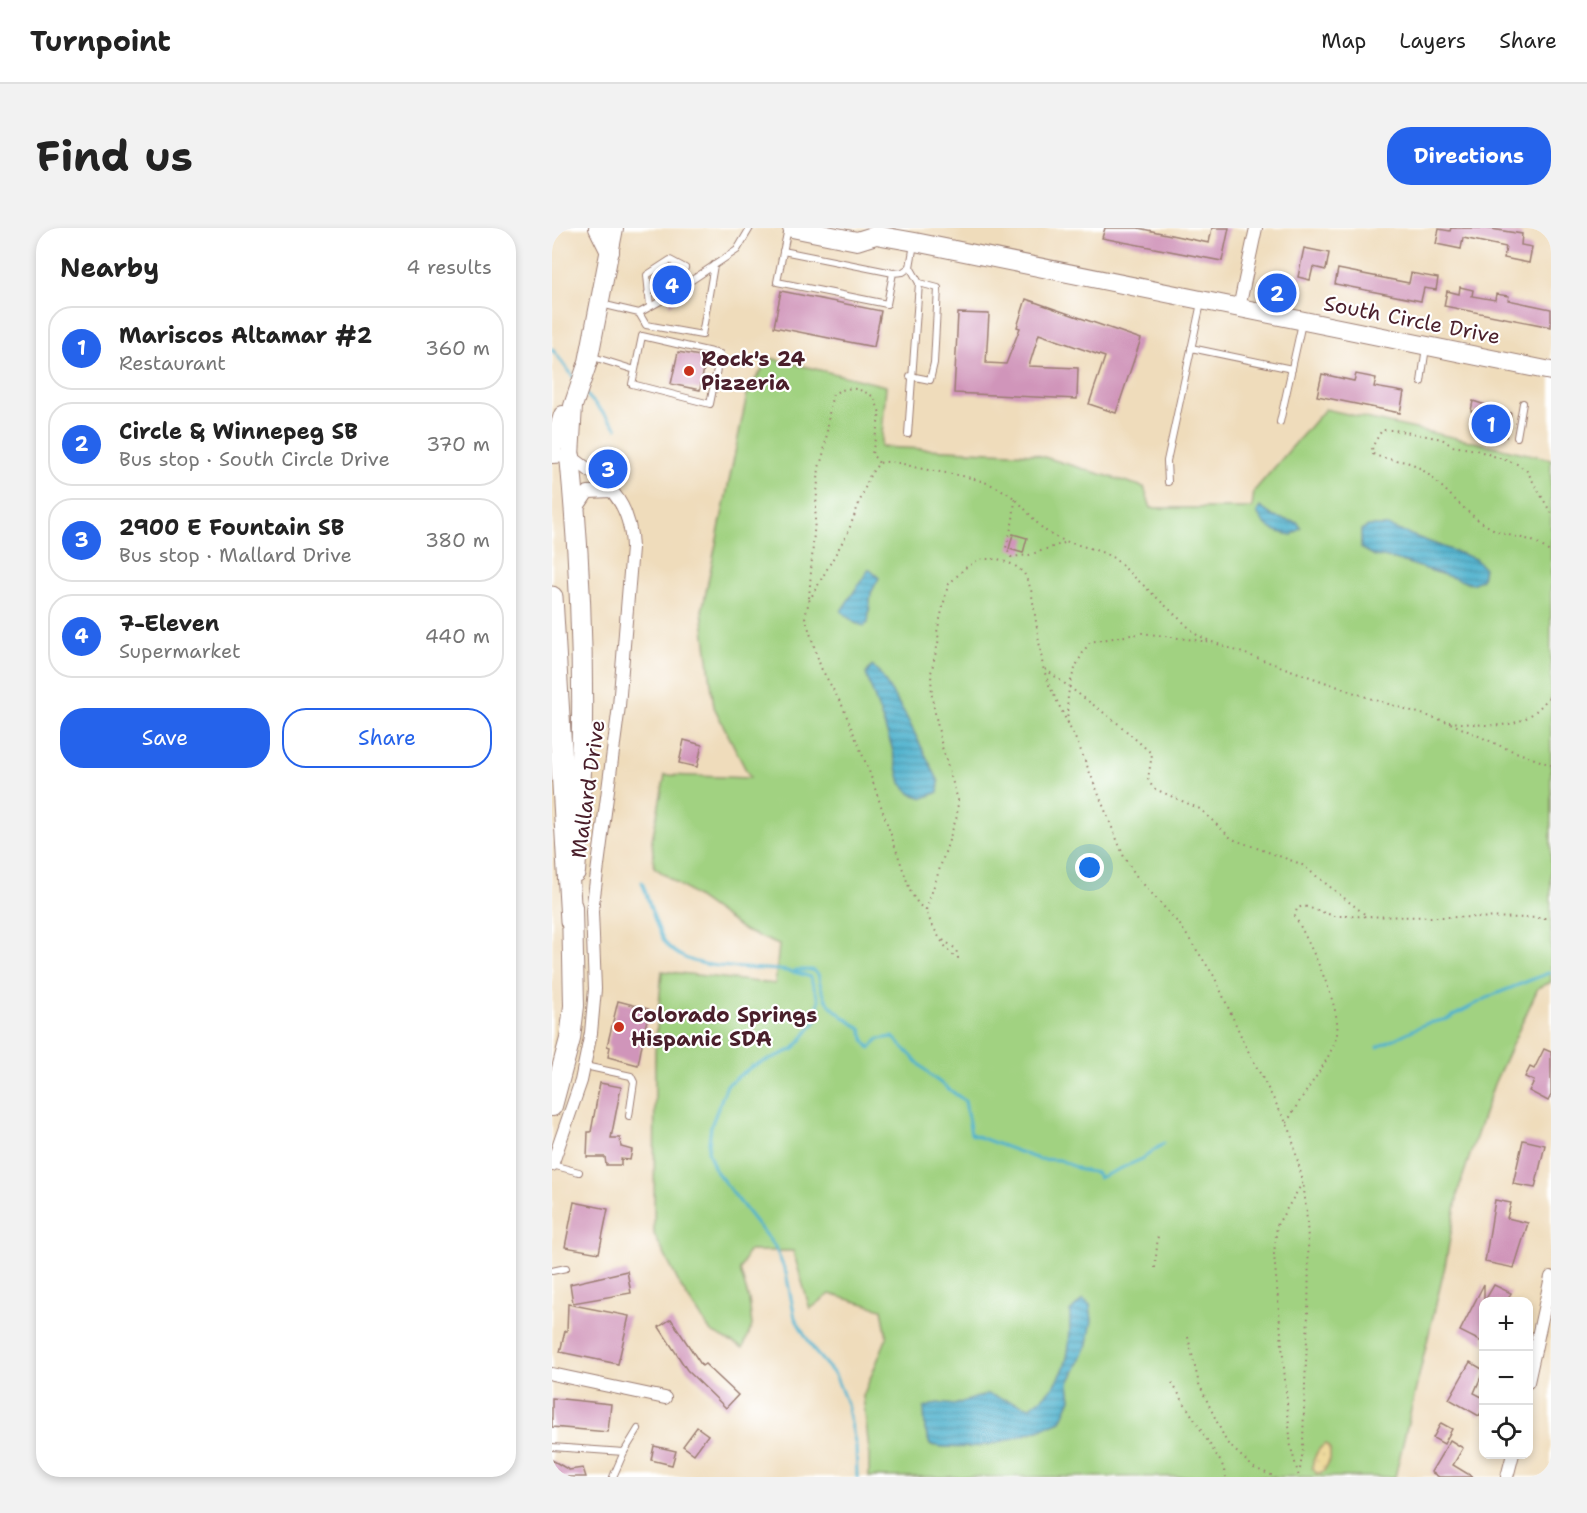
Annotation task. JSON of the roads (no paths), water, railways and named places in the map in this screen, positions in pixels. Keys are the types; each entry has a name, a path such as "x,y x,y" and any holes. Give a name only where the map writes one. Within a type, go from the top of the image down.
{"highway":[{"path":"558,454 575,512 582,702 577,844 571,921"},
{"path":"552,597 574,1006 570,1039 552,1106"}],"main road":[{"path":"598,228 610,252"},
{"path":"558,454 562,415 589,359 614,228"},
{"name":"South Circle Drive","path":"790,228 857,241 872,231 915,242 1551,371"}],"street":[{"path":"1239,308 1256,228"},
{"name":"Mallard Drive","path":"552,1165 585,1066 591,1033 595,989 593,901 619,706 632,548 630,523 612,490 596,475 558,454"},
{"path":"575,512 588,492 612,490"},
{"path":"1533,1359 1551,1277"},
{"path":"552,1374 665,1398"},
{"path":"1507,1477 1512,1459"}],"lane":[{"path":"686,284 737,250 750,228"},
{"path":"790,228 777,282 886,304 893,273"},
{"path":"908,434 910,376 919,284 910,267 915,242"},
{"path":"783,251 893,273 903,272 910,267"},
{"path":"650,306 647,275 669,260 699,276"},
{"path":"639,313 646,325 702,335 714,265"},
{"path":"678,272 685,268"},
{"path":"910,376 930,380 934,363 938,288 919,284"},
{"path":"648,293 658,286"},
{"path":"600,304 639,313 666,298"},
{"path":"1168,482 1167,461 1201,300"},
{"path":"1280,422 1302,321"},
{"path":"642,336 720,354 710,404 632,384 634,370 642,336"},
{"path":"1421,382 1426,346"},
{"path":"1191,348 1292,369"},
{"path":"589,359 634,370"},
{"path":"1517,437 1523,403"},
{"path":"585,1066 631,1076 634,1082 629,1116"},
{"path":"552,1165 579,1172"},
{"path":"552,1271 566,1268"},
{"path":"613,1477 638,1429"},
{"path":"552,1447 624,1452"}],"water":[{"path":"1260,507 1274,517 1298,523 1301,528 1292,535 1275,531 1267,526 1260,517 1257,512"},
{"path":"1368,526 1387,526 1475,559 1484,568 1482,579 1472,584 1395,559 1375,556 1361,548 1361,530"},
{"path":"869,569 879,578 871,593 868,623 864,626 855,623 841,611"},
{"path":"872,666 879,672 904,712 939,782 938,792 924,798 911,794 901,783 891,744 866,674"},
{"path":"1083,1299 1090,1305 1092,1320 1088,1344 1069,1383 1071,1399 1061,1421 997,1443 981,1446 930,1445 925,1430 924,1408 937,1403 954,1405 987,1394 1030,1407 1043,1397 1053,1387 1065,1366 1068,1354 1070,1312"}],"waterway":[{"path":"552,349 575,379"},
{"path":"584,392 617,428"},
{"path":"642,882 664,941 681,956 716,966 793,972 810,977 819,1000 816,1021 794,1049 751,1067 727,1085 711,1126 708,1151 715,1170 775,1247 786,1273 795,1318 815,1352 835,1375 847,1404 856,1447 857,1477"},
{"path":"795,970 812,970 818,974 827,1001 838,1013 861,1029 865,1042 870,1048 879,1039 893,1037 931,1076 965,1101 971,1134 1038,1159 1060,1160 1081,1170 1097,1173 1099,1178 1142,1159 1164,1143"},
{"path":"1378,1047 1425,1024 1447,1019 1493,995 1551,972"}],"place":[{"name":"7-Eleven","path":"672,285"},
{"name":"Circle & Winnepeg SB","path":"1277,293"},
{"name":"Rock's 24 Pizzeria","path":"689,371"},
{"name":"Mariscos Altamar #2","path":"1491,424"},
{"name":"2900 E Fountain SB","path":"608,469"},
{"name":"Colorado Springs Hispanic SDA","path":"619,1027"}]}
